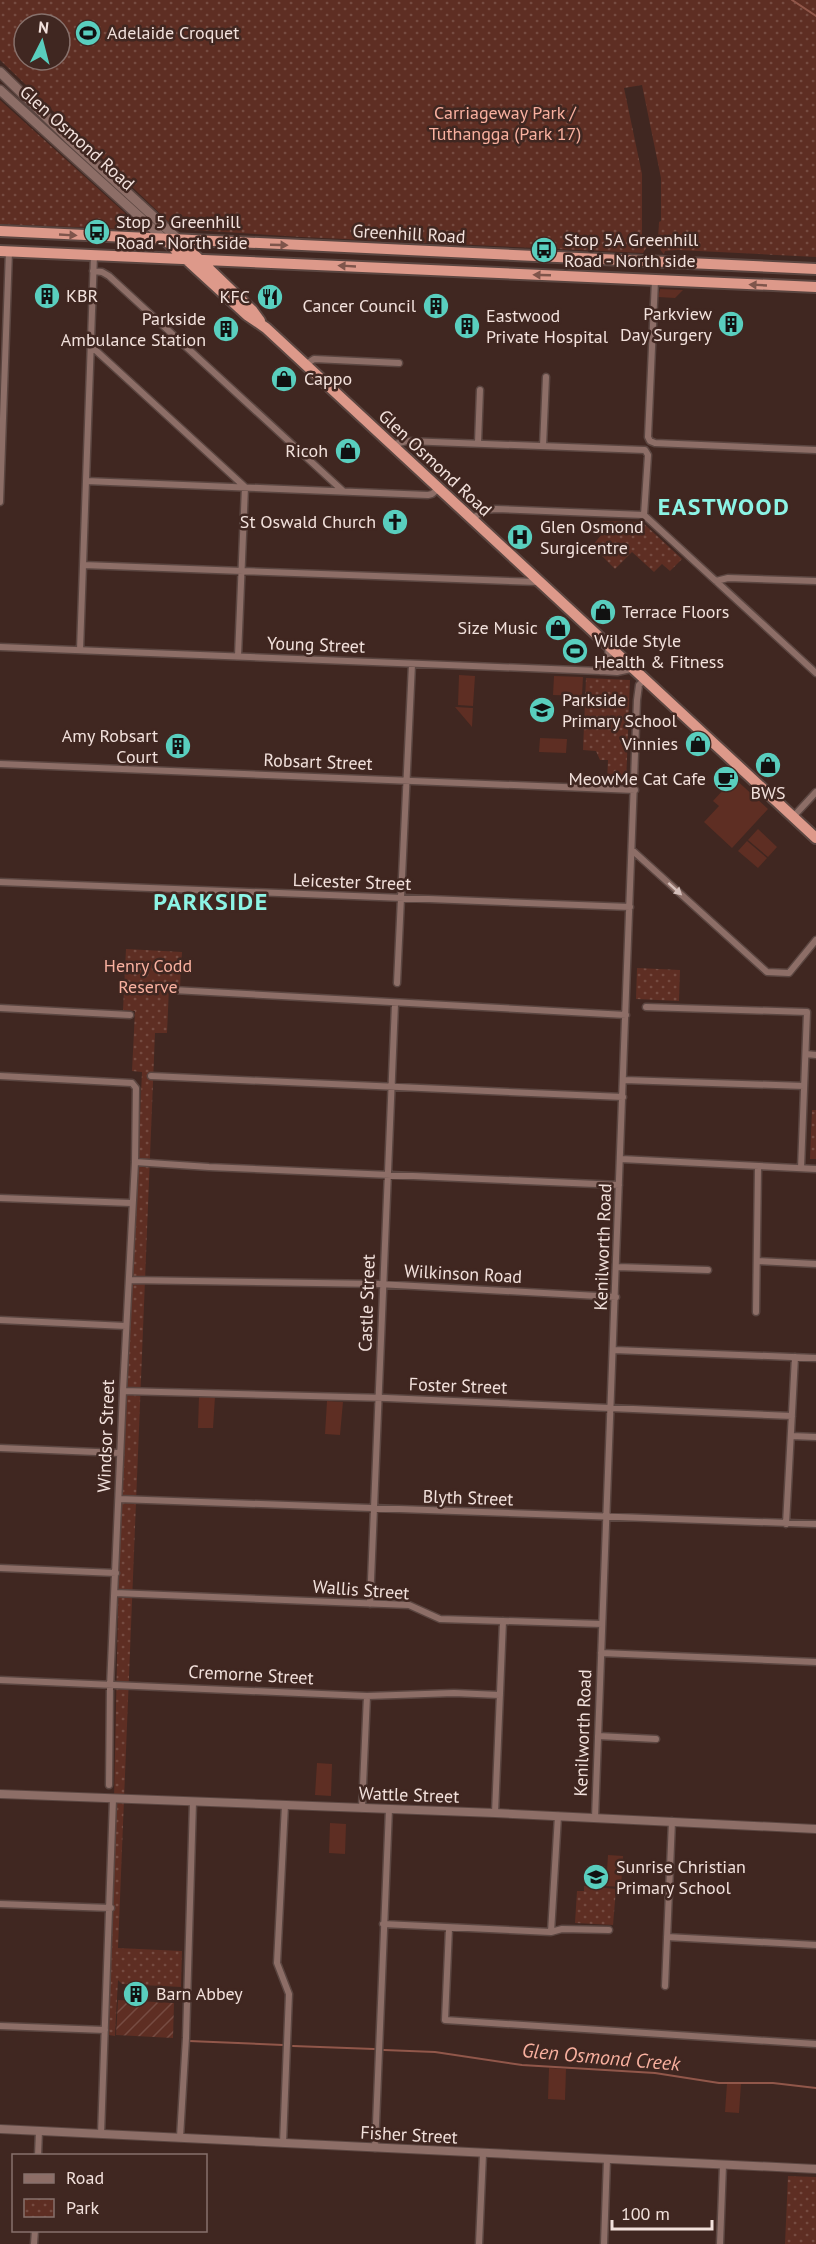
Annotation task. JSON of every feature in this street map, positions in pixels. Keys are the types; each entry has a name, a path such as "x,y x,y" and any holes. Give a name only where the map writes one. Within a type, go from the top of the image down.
{"highway":[{"name":"Greenhill Road","path":"5,231 816,269"},
{"path":"5,231 5,251"},
{"name":"Glen Osmond Road","path":"164,239 247,315 266,328"},
{"name":"Glen Osmond Road","path":"179,240 252,310 266,328 390,445 816,838"},
{"name":"Greenhill Road","path":"5,251 816,287"},
{"path":"226,286 220,273 228,261"}],"main road":[{"name":"Glen Osmond Road","path":"0,72 179,240"},
{"name":"Glen Osmond Road","path":"0,90 164,239"}],"street":[{"path":"0,502 5,251"},
{"path":"80,650 94,255"},
{"path":"93,272 102,272 110,276 343,491"},
{"path":"655,280 648,437 655,443 816,450"},
{"path":"91,346 245,487"},
{"path":"305,365 314,359 399,363"},
{"path":"543,446 546,377"},
{"path":"478,443 480,390"},
{"path":"390,445 406,441 645,450 648,455 644,515"},
{"path":"86,481 428,495 438,489"},
{"path":"238,656 245,487"},
{"path":"471,519 486,510 496,509 644,515 816,673"},
{"path":"83,565 541,582"},
{"path":"716,581 728,578 816,581"},
{"name":"Young Street","path":"0,647 600,672 631,669"},
{"path":"600,672 609,661 608,647"},
{"path":"397,983 399,899 412,664"},
{"name":"Kenilworth Road","path":"595,1818 638,688 644,680"},
{"name":"Robsart Street","path":"0,764 635,790"},
{"path":"794,817 816,792"},
{"path":"632,850 767,972 789,973 816,940"},
{"name":"Leicester Street","path":"0,882 630,907"},
{"path":"173,990 626,1015"},
{"name":"Castle Street","path":"370,1604 395,1004"},
{"path":"646,1007 807,1012 801,1168"},
{"path":"0,1008 130,1015"},
{"path":"806,1054 816,1055"},
{"name":"Windsor Street","path":"0,1076 132,1083 136,1088 135,1162 131,1203 111,1684 109,1785"},
{"path":"152,1076 623,1097"},
{"path":"624,1080 804,1086"},
{"path":"621,1160 816,1169"},
{"path":"135,1162 199,1167 619,1185"},
{"path":"756,1312 758,1168"},
{"path":"0,1198 131,1203"},
{"path":"757,1261 816,1264"},
{"path":"616,1267 708,1270"},
{"name":"Wilkinson Road","path":"129,1280 383,1285 616,1296"},
{"path":"0,1320 126,1326"},
{"path":"614,1350 816,1358"},
{"path":"786,1524 795,1357"},
{"name":"Foster Street","path":"123,1391 379,1398 792,1416"},
{"path":"791,1436 816,1437"},
{"path":"0,1448 120,1453"},
{"name":"Blyth Street","path":"119,1499 374,1510 816,1524"},
{"path":"0,1568 116,1573"},
{"name":"Wallis Street","path":"115,1593 409,1605 440,1619 602,1624"},
{"path":"495,1814 502,1621"},
{"path":"601,1653 816,1662"},
{"name":"Cremorne Street","path":"0,1680 367,1696 454,1692 500,1695"},
{"path":"362,1808 367,1696"},
{"path":"598,1736 656,1739"},
{"name":"Wattle Street","path":"0,1794 558,1816 816,1829"},
{"path":"102,2134 113,1798"},
{"path":"180,2137 186,2038 192,1802"},
{"path":"284,2143 289,1994 277,1963 285,1805"},
{"path":"375,2148 389,1809"},
{"path":"551,1932 558,1816"},
{"path":"664,1986 672,1821"},
{"path":"0,1904 111,1908"},
{"path":"383,1924 551,1932 562,1929 609,1930"},
{"path":"449,1928 445,2020 816,2044"},
{"path":"667,1937 816,1945"},
{"path":"0,2026 105,2031"},
{"name":"Fisher Street","path":"0,2129 816,2169"},
{"path":"38,2154 39,2131"},
{"path":"479,2244 483,2154"},
{"path":"604,2244 607,2159"},
{"path":"720,2244 723,2165"}],"green space":[{"name":"Carriageway Park / Tuthangga (Park 17)","path":"0,0 816,0 816,257 678,250 665,251 664,254 659,247 658,239 659,222 661,221 661,178 642,85 624,88 642,174 642,246 647,247 643,253 176,229 12,72 72,72 72,12 12,12 12,72 0,60"},
{"path":"0,100 125,213 124,229 0,224"},
{"path":"660,289 683,290 675,298 658,297"},
{"path":"603,521 642,522 682,559 670,571 662,564 654,572 632,552 615,569 592,546 603,533"},
{"path":"459,675 475,676 473,706 458,705"},
{"path":"554,676 583,677 582,696 553,695"},
{"path":"586,678 630,680 626,784 607,783 608,760 600,760 596,751 583,750"},
{"path":"455,707 473,708 472,727"},
{"path":"540,738 567,739 566,753 539,752"},
{"path":"734,778 768,809 732,848 704,822 719,806 713,801"},
{"path":"758,829 777,847 768,857 748,840"},
{"path":"747,841 767,858 758,868 738,851"},
{"name":"Henry Codd Reserve","path":"126,949 182,952 180,987 169,987 167,1033 155,1033 118,1948 182,1951 181,1987 122,1984 118,1980 115,2036 109,2035 119,1566 142,1072 132,1071 135,1011 123,1010"},
{"path":"637,968 680,970 679,1001 636,999"},
{"path":"812,1110 816,1110 816,1159 810,1159"},
{"path":"199,1396 215,1397 213,1428 198,1428"},
{"path":"327,1401 343,1402 340,1435 325,1434"},
{"path":"317,1763 332,1764 331,1796 315,1795"},
{"path":"330,1823 346,1824 345,1854 329,1853"},
{"path":"608,1855 623,1856 621,1887 606,1886"},
{"path":"584,1886 616,1889 613,1925 575,1923 577,1891 584,1891"},
{"path":"118,2000 174,2003 173,2038 116,2035"},
{"path":"549,2068 566,2069 565,2100 548,2099"},
{"path":"727,2083 741,2084 739,2113 725,2112"},
{"path":"788,2176 816,2177 816,2244 785,2244"}],"waterway":[{"path":"792,0 816,16"},
{"name":"Glen Osmond Creek","path":"189,2041 283,2045"},
{"name":"Glen Osmond Creek","path":"293,2046 374,2049"},
{"name":"Glen Osmond Creek","path":"384,2050 435,2052 522,2065 655,2073 719,2083 773,2083 816,2088"}],"place":[{"name":"Adelaide Croquet","path":"88,33"},
{"name":"Stop 5 Greenhill Road - North side","path":"97,232"},
{"name":"Stop 5A Greenhill Road - North side","path":"544,250"},
{"name":"KBR","path":"47,296"},
{"name":"KFC","path":"270,297"},
{"name":"Cancer Council","path":"436,306"},
{"name":"Parkview Day Surgery","path":"731,324"},
{"name":"Eastwood Private Hospital","path":"467,326"},
{"name":"Parkside Ambulance Station","path":"226,329"},
{"name":"Cappo","path":"284,379"},
{"name":"Ricoh","path":"348,451"},
{"name":"St Oswald Church","path":"395,522"},
{"name":"Glen Osmond Surgicentre","path":"520,537"},
{"name":"Terrace Floors","path":"603,612"},
{"name":"Size Music","path":"558,628"},
{"name":"Wilde Style Health & Fitness","path":"575,651"},
{"name":"Parkside Primary School","path":"542,710"},
{"name":"Vinnies","path":"698,744"},
{"name":"Amy Robsart Court","path":"178,746"},
{"name":"BWS","path":"768,765"},
{"name":"MeowMe Cat Cafe","path":"726,779"},
{"name":"Sunrise Christian Primary School","path":"596,1877"},
{"name":"Barn Abbey","path":"136,1994"}],"district":[{"name":"EASTWOOD","path":"724,507"},
{"name":"PARKSIDE","path":"211,902"}]}
